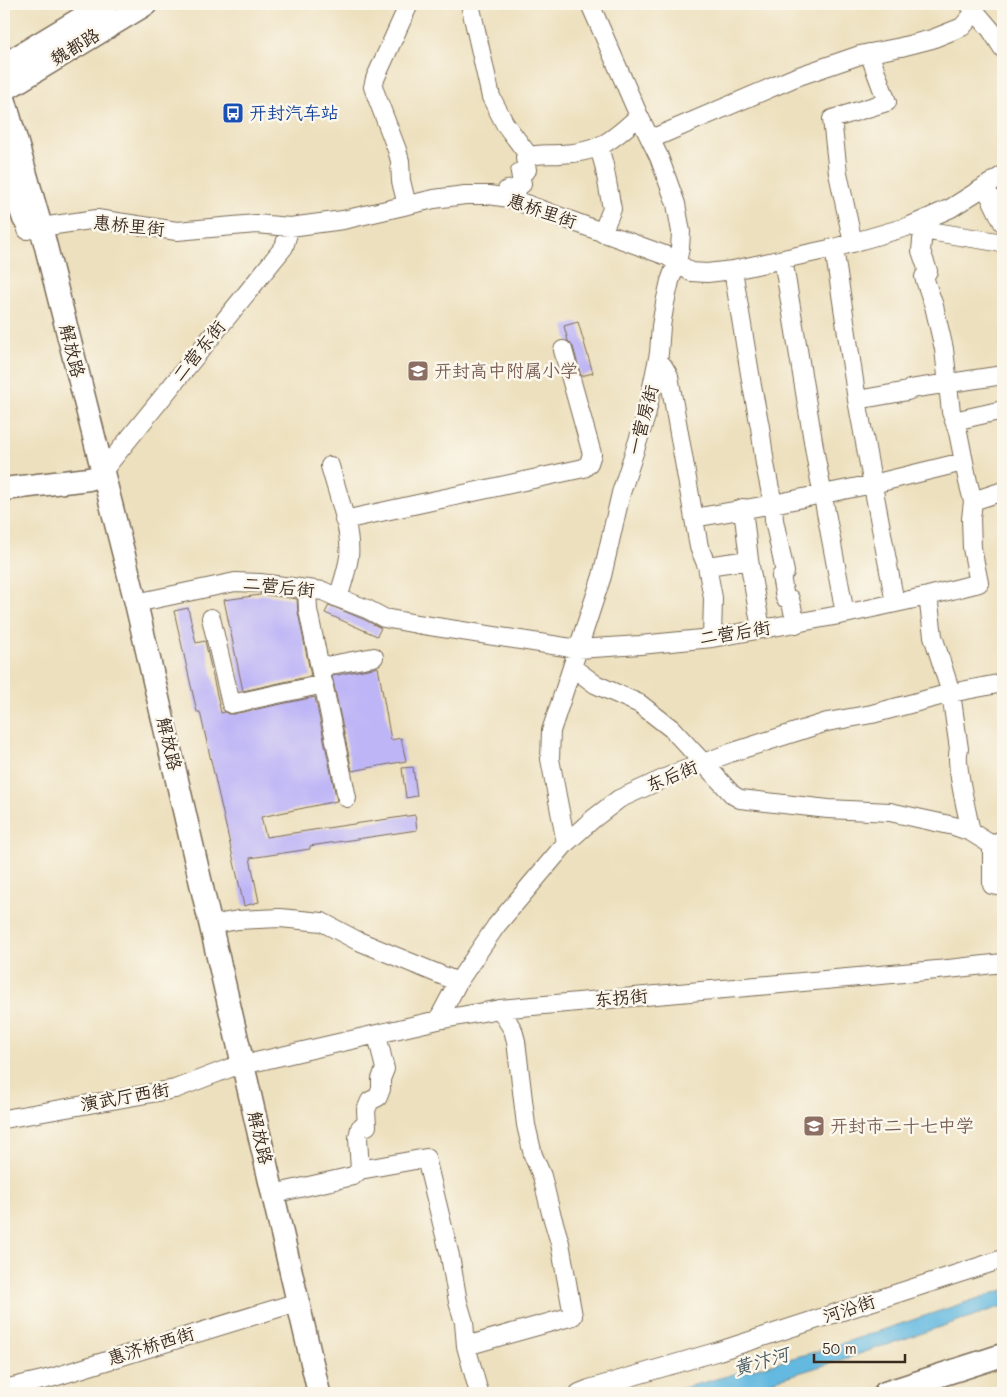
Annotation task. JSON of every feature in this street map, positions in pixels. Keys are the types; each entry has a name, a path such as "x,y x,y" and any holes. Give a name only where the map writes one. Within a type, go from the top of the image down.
{"main road":[{"name":"魏都路","path":"4,64 107,9 146,4"},
{"name":"魏都路","path":"4,90 107,9"},
{"name":"解放路","path":"4,98 34,228 96,476 124,604 237,1067 291,1303 319,1393"},
{"name":"解放路","path":"4,161 34,228"},
{"name":"解放路","path":"96,476 136,602 211,925 237,1067 273,1194 304,1393"},
{"path":"4,489 96,476"},
{"path":"885,1393 1003,1355"},
{"path":"930,1393 1003,1370"}],"street":[{"path":"407,205 401,181 398,150 373,87 409,4"},
{"path":"470,4 491,97 505,124 529,156"},
{"name":"一营房街","path":"566,843 550,760 551,731 602,576 620,493 646,416 658,360 664,303 677,262 681,232 676,204 659,157 590,4"},
{"path":"651,139 796,77 860,54 901,47 962,27 973,8 991,30 1003,49"},
{"path":"853,243 838,173 832,119 887,102 869,53"},
{"path":"509,198 507,190 517,188 522,184 520,172 527,170 525,158 529,156 572,154 599,147 618,135 639,116"},
{"path":"599,147 612,209 602,233"},
{"name":"惠桥里街","path":"34,228 97,219 177,231 256,224 290,227 344,220 434,199 465,195 489,195 509,198 666,256 691,272 707,273 733,270 916,228 1003,175"},
{"path":"985,186 1003,223"},
{"name":"二营东街","path":"96,476 284,247 290,227"},
{"path":"916,228 1003,242"},
{"name":"二营后街","path":"136,602 235,582 260,583 323,591 384,618 578,649 712,638 761,630 845,614 979,583 972,548 971,518 973,501 958,432 951,412 944,349 939,325 924,277 928,271 916,228"},
{"path":"834,248 857,400 895,603"},
{"path":"783,259 816,459 845,614"},
{"path":"733,270 773,504 774,520 786,572 781,576 784,598 790,599 796,624"},
{"path":"344,520 584,468 589,463 592,454 563,350"},
{"path":"658,360 664,366 668,376 699,547 707,566 713,598 712,638"},
{"path":"857,400 890,395 910,389 1003,375"},
{"path":"954,421 1003,410"},
{"path":"694,518 873,484 963,462"},
{"path":"330,466 349,546 349,558 338,598"},
{"path":"973,501 1003,491"},
{"path":"743,508 749,560 761,630"},
{"path":"707,566 749,560"},
{"path":"307,589 308,610 347,798"},
{"path":"928,596 934,636 951,693 958,749 956,754 958,768 971,832"},
{"path":"211,618 231,704 322,676 374,657"},
{"path":"572,667 595,684 640,704 672,729 733,795 740,799 828,809 890,812 954,826 1000,844 992,885 1003,887"},
{"name":"东后街","path":"438,1020 458,982 496,926 566,843 619,799 674,774 730,753 827,722 872,714 951,693 1003,682"},
{"path":"211,925 238,920 280,918 322,922 356,940 458,982"},
{"name":"东拐街","path":"237,1067 438,1020 500,1008 1003,963"},
{"path":"466,1346 573,1316 560,1243 542,1176 533,1155 526,1125 516,1041 513,1030 500,1008"},
{"path":"360,1170 358,1138 360,1128 367,1126 366,1110 370,1101 378,1097 384,1069 377,1034"},
{"name":"演武厅西街","path":"4,1119 175,1088 237,1067"},
{"path":"273,1194 353,1176 360,1170 426,1158 450,1256 458,1302 464,1322 466,1346 479,1393"},
{"name":"河沿街","path":"579,1393 719,1351 1003,1259"},
{"name":"惠济桥西街","path":"4,1389 51,1378 291,1303"}],"water":[{"path":"1003,1290 1003,1306 838,1361 732,1393 665,1393 822,1350"}],"building":[{"path":"578,322 593,373 581,376 573,347 568,341 564,326"},
{"path":"260,594 297,599 311,676 243,691 224,600"},
{"path":"329,605 381,628 377,636 325,613"},
{"path":"188,608 196,643 205,641 221,713 233,714 315,697 337,801 261,817 266,837 415,815 417,830 310,846 310,849 250,858 259,902 244,906 200,712 197,712 174,611"},
{"path":"378,667 391,740 401,738 406,761 352,771 332,676"},
{"path":"413,767 417,796 406,798 402,768"}],"place":[{"name":"开封汽车站","path":"233,113"},
{"name":"开封高中附属小学","path":"418,371"},
{"name":"开封市二十七中学","path":"814,1126"}],"water label":[{"name":"黄汴河","path":"761,1361"}]}
